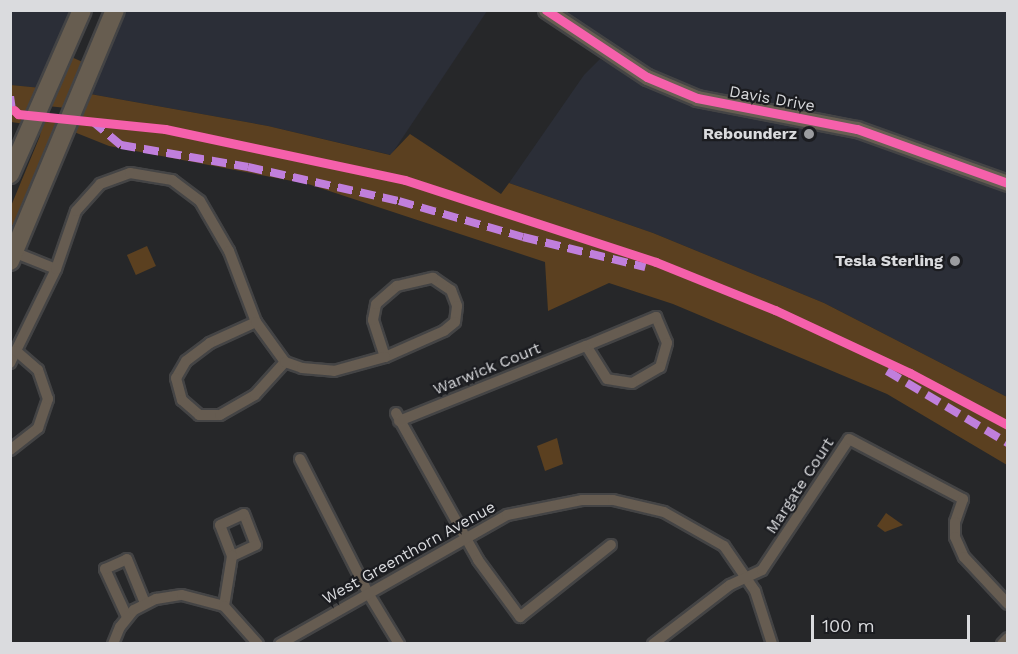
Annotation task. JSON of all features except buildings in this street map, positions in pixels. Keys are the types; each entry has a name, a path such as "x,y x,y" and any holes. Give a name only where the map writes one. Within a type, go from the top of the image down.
{"main road":[{"path":"10,174 82,10"},
{"path":"12,254 115,10"},
{"name":"Davis Drive","path":"546,10 647,76 697,98 857,129 1008,183"}],"street":[{"path":"10,363 56,269 76,211 91,190 109,179 130,173 172,180 200,201 229,251 256,322 285,362 319,372 334,371 384,357 444,331 455,322 457,306 447,285 433,278 411,281 379,300 373,320 384,357"},
{"path":"12,254 56,269"},
{"name":"Warwick Court","path":"464,537 397,417 586,346 656,317 667,351 656,372 625,384 603,375 586,346"},
{"path":"256,322 210,343 186,361 177,378 182,400 199,416 220,415 255,395 285,362"},
{"path":"10,450 38,428 48,399 38,370 16,351"},
{"name":"Margate Court","path":"748,577 762,570 849,439 963,499 955,522 955,537 964,557 1008,604"},
{"path":"300,459 368,594 399,644"},
{"name":"West Greenthorn Avenue","path":"280,644 464,537 529,508 582,500 613,500 648,507 688,523 724,546 748,577 764,610 772,644"},
{"path":"464,537 520,617 611,545"},
{"path":"224,606 232,556"},
{"path":"127,617 105,569 127,560 145,603"},
{"path":"653,644 730,585 748,577"},
{"path":"113,644 127,617 145,603 182,595 224,606 258,644"},
{"path":"1002,644 1008,638"}],"shaded area":[{"path":"11,11 82,11 48,89 11,85"},
{"path":"115,11 487,11 391,155 268,126 79,92"},
{"path":"546,11 1007,11 1007,183 889,139 697,98"},
{"path":"69,56 85,63 67,108 47,106"},
{"path":"600,59 674,97 875,141 1007,188 1007,397 824,303 653,233 509,183 584,75"},
{"path":"11,85 41,88 25,124 11,122"},
{"path":"79,92 268,126 390,155 410,134 501,194 509,183 653,233 824,303 1007,397 1007,465 887,394 673,304 609,283 548,311 545,262 308,184 109,146 64,128"},
{"path":"42,118 60,121 17,223 11,226 11,206 40,136"},
{"path":"147,246 156,266 136,275 127,255"},
{"path":"557,438 563,464 545,471 537,446"},
{"path":"886,513 903,525 885,532 877,526"}],"marked path":[{"path":"10,96 12,110"},
{"path":"92,121 121,145 248,167 399,201 523,237 645,267"},
{"path":"887,371 1008,443"}],"cycle path":[{"path":"546,10 647,77 697,98 857,129 1008,183"},
{"path":"14,110 18,114 165,129 405,180 656,262 775,310 910,373 1008,425"}],"place":[{"name":"Rebounderz","path":"809,134"},
{"name":"Tesla Sterling","path":"955,261"}]}
